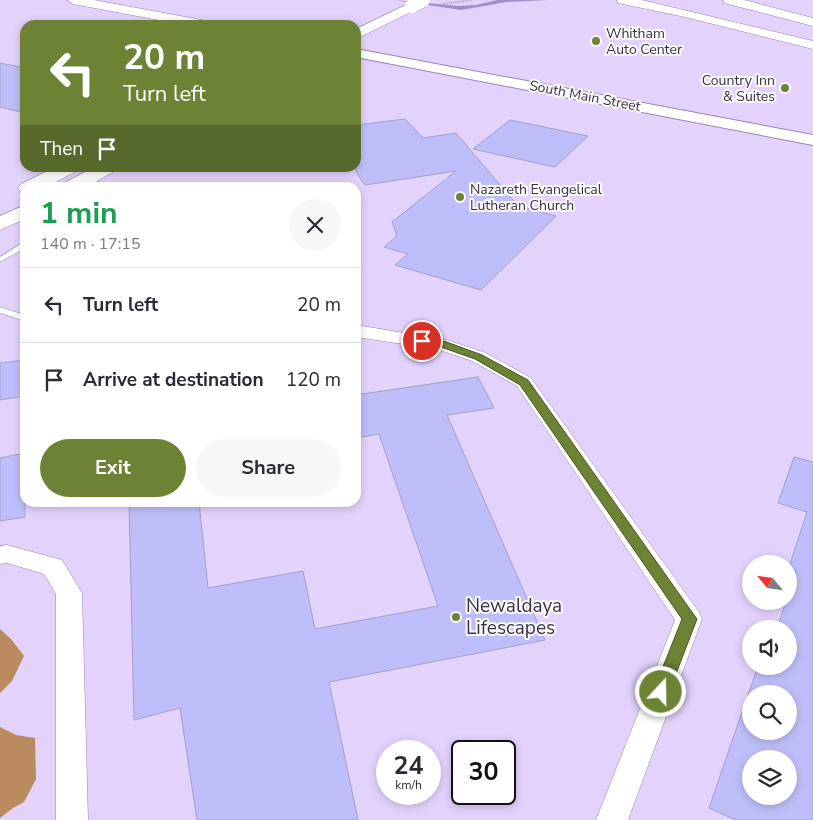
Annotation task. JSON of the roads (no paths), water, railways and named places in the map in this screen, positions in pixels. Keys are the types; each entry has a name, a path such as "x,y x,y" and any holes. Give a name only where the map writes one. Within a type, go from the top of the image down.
{"main road":[{"path":"73,0 180,20"},
{"path":"623,0 813,45"},
{"path":"729,0 813,22"},
{"path":"761,0 813,13"},
{"path":"361,32 417,3"},
{"path":"356,20 370,13"},
{"path":"57,182 94,172"},
{"path":"0,224 20,213"}],"street":[{"name":"South Main Street","path":"361,54 813,140"},
{"path":"361,332 440,344 478,357 524,382 689,619 612,820"},
{"path":"0,555 8,554 53,567 69,593 72,820"}],"lane":[{"path":"0,260 20,248"},
{"path":"0,310 20,316"}],"place":[{"name":"Whitham Auto Center","path":"596,41"},
{"name":"Country Inn & Suites","path":"785,88"},
{"name":"Nazareth Evangelical Lutheran Church","path":"460,197"},
{"name":"Newaldaya Lifescapes","path":"456,617"}]}
